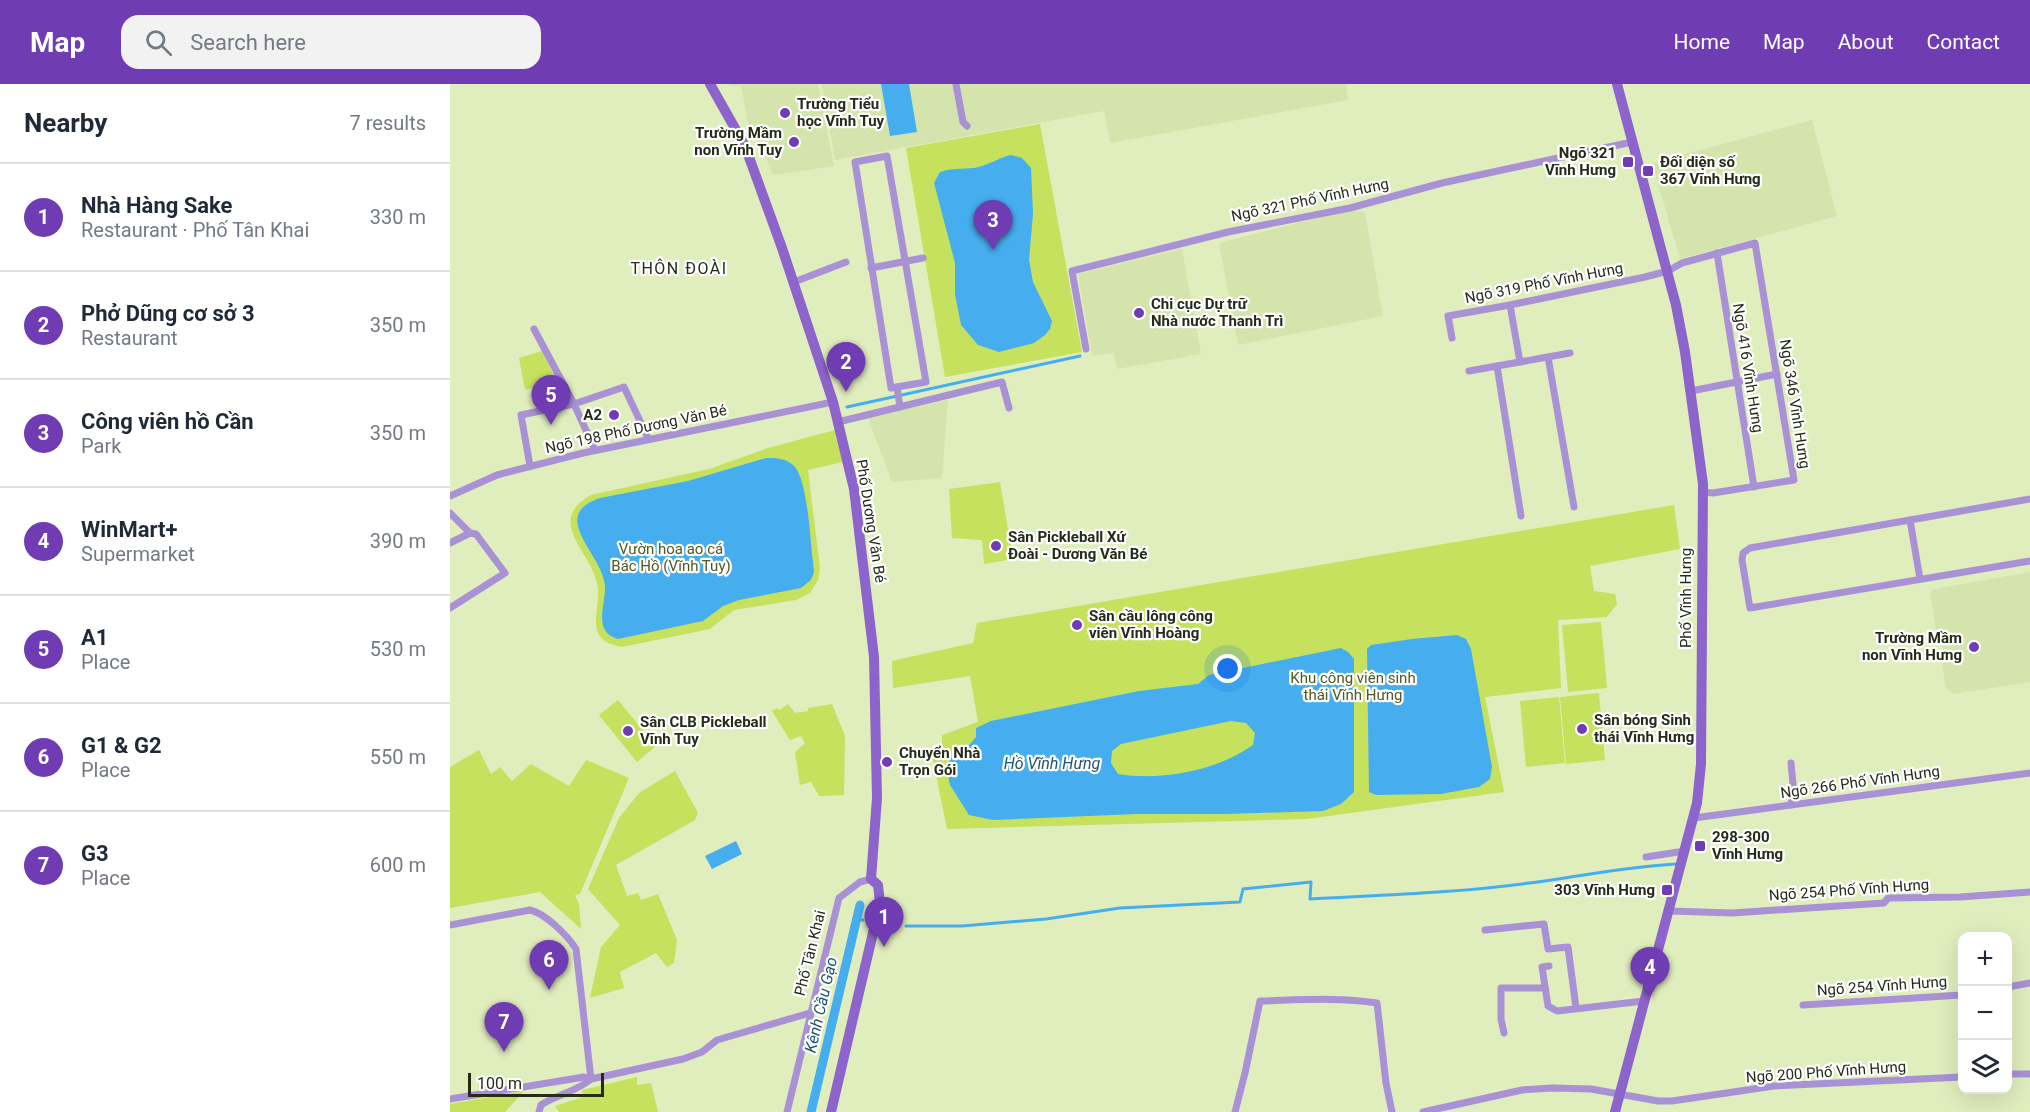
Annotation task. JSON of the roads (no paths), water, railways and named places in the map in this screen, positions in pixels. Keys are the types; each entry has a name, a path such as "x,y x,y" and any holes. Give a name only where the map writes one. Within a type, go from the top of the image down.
{"street":[{"name":"Phố Dương Văn Bé","path":"710,84 744,146 794,282 838,422 857,506 873,646 877,798 871,879"},
{"path":"956,84 963,123 967,126"},
{"name":"Phố Vĩnh Hưng","path":"1615,1112 1694,818 1701,764 1701,552 1704,492 1679,317 1617,84"},
{"name":"Ngõ 321 Phố Vĩnh Hưng","path":"1086,349 1072,271 1228,232 1350,208 1442,183 1632,142"},
{"path":"887,156 926,382 897,390 891,388 871,268 855,162 887,156"},
{"name":"Ngõ 346 Vĩnh Hưng","path":"1704,492 1754,488 1794,480 1755,243 1717,253"},
{"path":"1668,271 1682,263 1717,253"},
{"name":"Ngõ 416 Vĩnh Hưng","path":"1717,253 1754,488"},
{"path":"871,268 923,258"},
{"path":"794,282 846,262"},
{"name":"Ngõ 319 Phố Vĩnh Hưng","path":"1452,338 1448,316 1668,271"},
{"path":"1510,305 1520,362"},
{"path":"534,329 574,404 595,450"},
{"path":"1469,371 1570,353"},
{"path":"1548,357 1574,507"},
{"path":"1497,366 1521,516"},
{"path":"1691,391 1777,374"},
{"path":"838,422 900,404 1002,382 1009,408"},
{"path":"530,466 521,415 574,404 624,387 648,438"},
{"path":"897,390 900,404"},
{"name":"Ngõ 198 Phố Dương Văn Bé","path":"450,496 497,475 595,450 832,402"},
{"path":"2030,499 1750,548 1743,553 1742,560 1750,608 2030,561"},
{"path":"450,513 470,533 476,534 505,573 450,608"},
{"path":"1910,520 1920,579"},
{"path":"450,543 470,533"},
{"path":"1791,763 1793,784 1791,805"},
{"name":"Ngõ 266 Phố Vĩnh Hưng","path":"1694,818 2030,773"},
{"path":"1646,857 1685,851"},
{"path":"831,1112 880,903 878,885 871,879"},
{"name":"Phố Tân Khai","path":"787,1112 839,898 860,882 871,879"},
{"name":"Ngõ 254 Phố Vĩnh Hưng","path":"1670,912 1732,913 1884,903 1888,897 1960,897 2030,892"},
{"path":"450,925 530,910 538,912 570,940 576,950 591,1079"},
{"path":"1485,930 1544,924 1548,949 1568,947 1576,1008"},
{"path":"1549,966 1542,967 1548,1006 1557,1011 1644,1001"},
{"path":"2012,986 2030,983"},
{"path":"1504,1033 1501,1019 1501,988 1545,988"},
{"name":"Ngõ 254 Vĩnh Hưng","path":"1803,1005 1958,994"},
{"path":"1235,1112 1260,1001 1342,999 1377,1003 1386,1083 1392,1112"},
{"path":"539,1112 541,1105 591,1079 682,1059 702,1052 717,1040 810,1013"},
{"path":"2012,1074 2030,1074"},
{"name":"Ngõ 200 Phố Vĩnh Hưng","path":"1423,1112 1522,1090 1552,1088 1591,1089 1658,1101 1672,1101 1774,1086 1958,1077"},
{"path":"450,1099 575,1078 591,1079"}],"water":[{"path":"881,84 909,84 917,132 890,136"},
{"path":"1011,155 1022,158 1031,168 1033,214 1029,260 1033,282 1052,321 1050,329 1034,343 999,352 978,345 961,325 955,294 955,263 934,183 940,172 979,167"},
{"name":"Vườn hoa ao cá Bác Hồ (Vĩnh Tuy)","path":"766,458 787,461 798,472 808,510 814,572 811,580 801,588 739,600 723,606 703,621 618,639 610,635 605,630 602,617 605,586 602,574 578,525 578,515 585,506 600,498 688,481"},
{"path":"1457,635 1466,639 1471,649 1492,767 1490,779 1479,787 1441,794 1376,795 1369,792 1367,649 1371,645"},
{"name":"Hồ Vĩnh Hưng","path":"1341,648 1348,652 1354,659 1354,792 1341,804 1323,811 1137,814 993,820 969,815 950,785 946,767 954,753 965,750 976,737 976,728 991,721 1139,691 1198,684 1209,675","holes":["1231,721 1246,723 1255,733 1253,745 1239,754 1206,767 1170,775 1135,776 1118,774 1111,763 1112,751 1121,744"]},
{"path":"736,841 742,854 712,869 705,856"}],"waterway":[{"path":"847,407 1080,356"},
{"path":"906,926 962,926 1046,919 1120,908 1240,902 1243,889 1311,882 1310,899 1474,889 1678,864"},
{"name":"Kênh Cầu Gạo","path":"811,1112 860,905"},
{"name":"Kênh Cầu Gạo","path":"857,919 863,920"}],"place":[{"name":"Trường Tiểu học Vĩnh Tuy","path":"785,113"},
{"name":"Trường Mầm non Vĩnh Tuy","path":"794,142"},
{"name":"Ngõ 321 Vĩnh Hưng","path":"1628,162"},
{"name":"Đối diện số 367 Vĩnh Hưng","path":"1648,171"},
{"name":"Công viên hồ Cần","path":"993,250"},
{"name":"Chi cục Dự trữ Nhà nước Thanh Trì","path":"1139,313"},
{"name":"Phở Dũng cơ sở 3","path":"846,392"},
{"name":"A2","path":"614,415"},
{"name":"A1","path":"551,425"},
{"name":"Sân Pickleball Xứ Đoài - Dương Văn Bé","path":"996,546"},
{"name":"Sân cầu lông công viên Vĩnh Hoàng","path":"1077,625"},
{"name":"Trường Mầm non Vĩnh Hưng","path":"1974,647"},
{"name":"Sân bóng Sinh thái Vĩnh Hưng","path":"1582,729"},
{"name":"Sân CLB Pickleball Vĩnh Tuy","path":"628,731"},
{"name":"Chuyển Nhà Trọn Gói","path":"887,762"},
{"name":"298-300 Vĩnh Hưng","path":"1700,846"},
{"name":"303 Vĩnh Hưng","path":"1667,890"},
{"name":"Nhà Hàng Sake","path":"884,947"},
{"name":"G1 & G2","path":"549,990"},
{"name":"WinMart+","path":"1650,997"},
{"name":"G3","path":"504,1052"}],"district":[{"name":"THÔN ĐOÀI","path":"679,268"}],"park label":[{"name":"Khu công viên sinh thái Vĩnh Hưng","path":"1353,686"}]}
